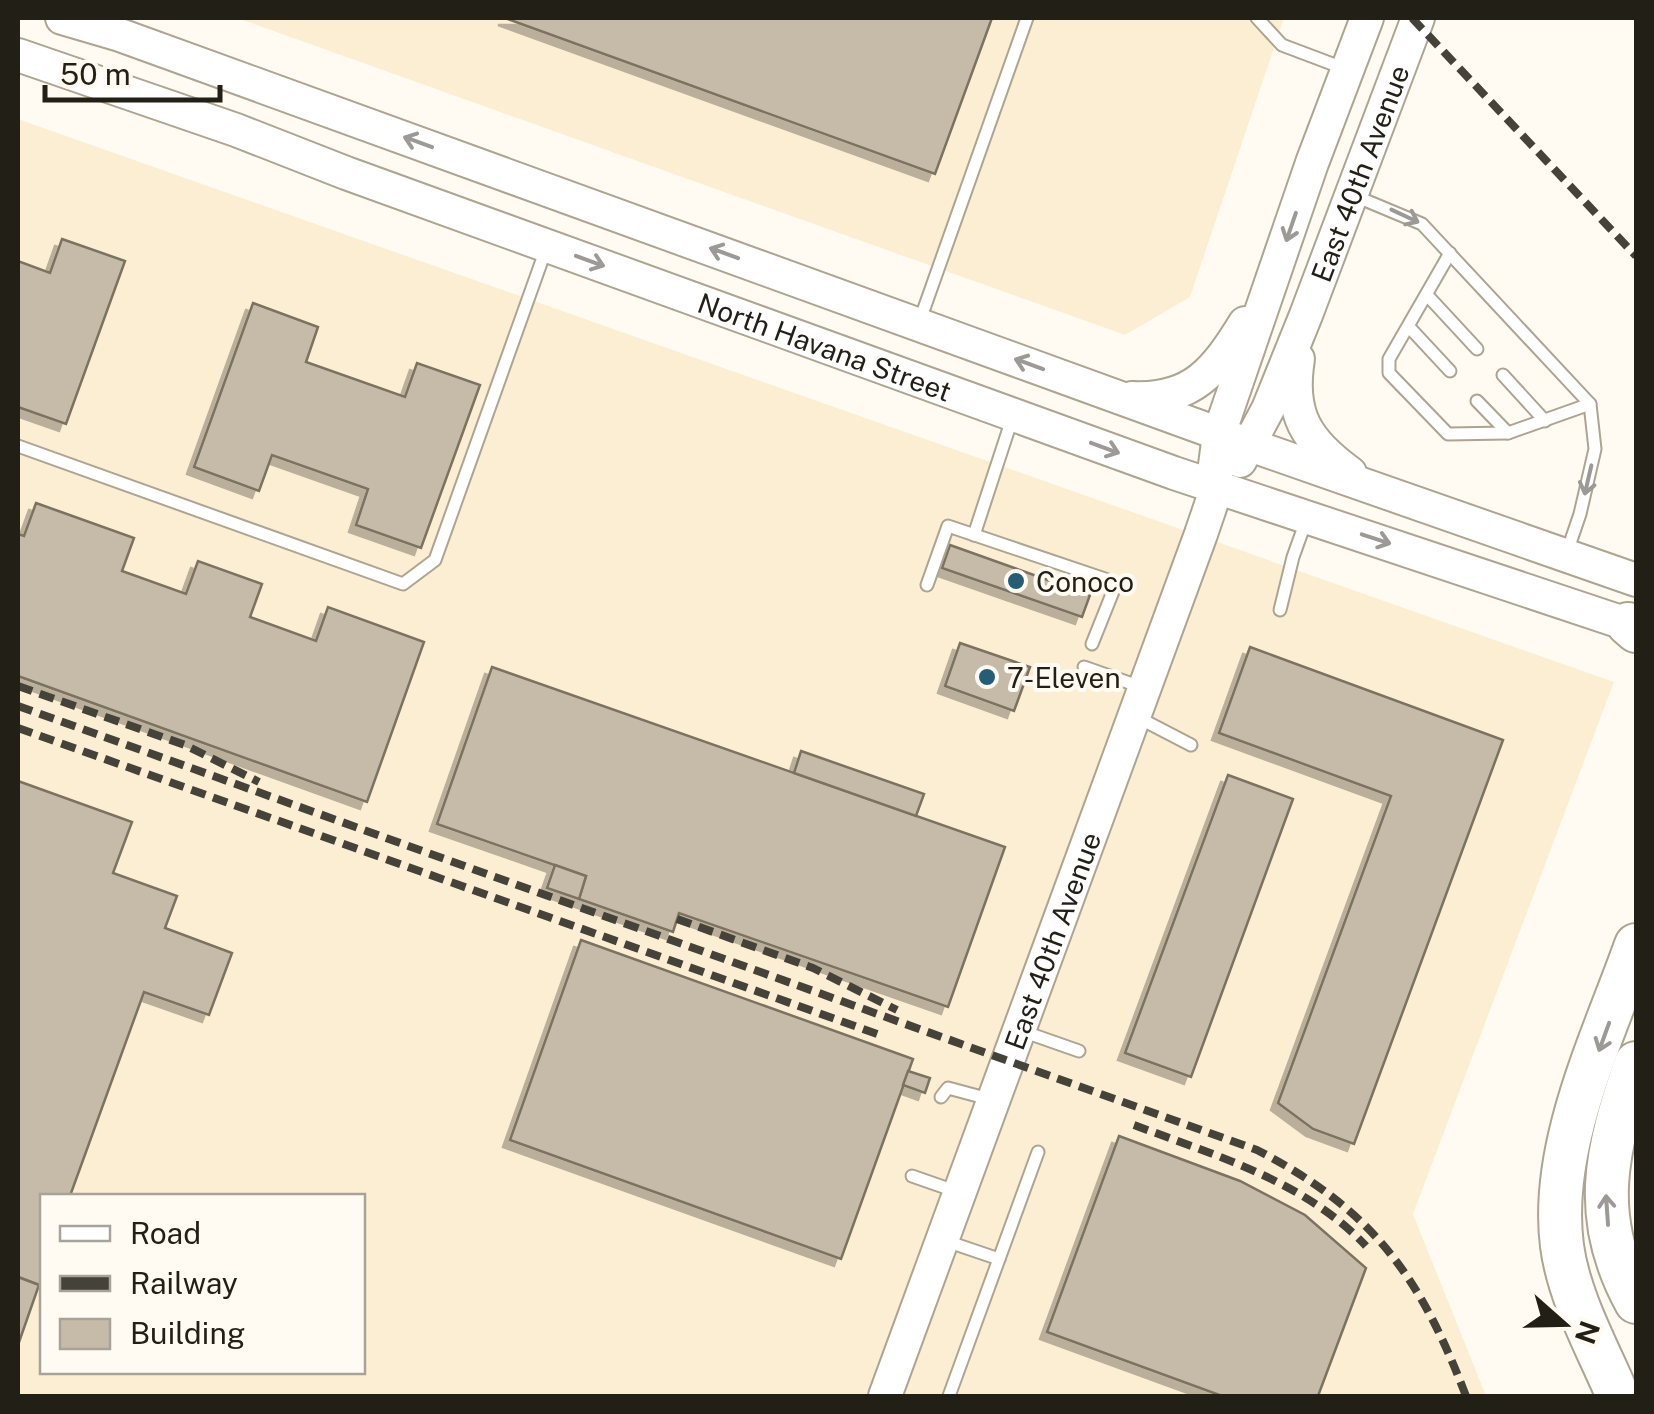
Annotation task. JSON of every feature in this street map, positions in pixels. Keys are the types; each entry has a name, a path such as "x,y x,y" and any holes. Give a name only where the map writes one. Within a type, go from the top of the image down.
{"highway":[{"path":"1618,1396 1574,1291 1562,1248 1560,1204 1568,1142 1636,945"},
{"path":"1636,1062 1609,1154 1606,1201 1613,1250 1636,1302"}],"main road":[{"name":"North Havana Street","path":"62,18 120,35 1235,440 1636,580"},
{"name":"East 40th Avenue","path":"885,1396 1217,487 1235,470 1235,440 1272,281 1367,18"},
{"name":"East 40th Avenue","path":"1235,440 1306,315 1418,18"},
{"name":"North Havana Street","path":"18,55 236,130 1217,487 1634,627"},
{"path":"1121,398 1177,394 1204,378 1229,349 1272,281"},
{"path":"1306,315 1294,380 1298,413 1314,442 1327,455 1382,492"}],"lane":[{"path":"919,324 1027,18"},
{"path":"1257,18 1282,45 1347,70"},
{"path":"1351,194 1422,224 1590,404 1595,450 1566,554"},
{"path":"18,446 404,584 436,560 548,245"},
{"path":"1450,253 1388,367 1402,388 1448,434 1508,433 1590,404"},
{"path":"1427,295 1477,349"},
{"path":"1410,328 1450,371"},
{"path":"1502,376 1546,421"},
{"path":"1477,400 1508,433"},
{"path":"974,535 1014,415"},
{"path":"1280,610 1308,516"},
{"path":"927,585 946,528 950,526 1111,581 1114,588 1092,644"},
{"path":"1084,667 1140,702 1191,745"},
{"path":"1018,1030 1079,1051"},
{"path":"941,1097 948,1088 993,1100"},
{"path":"949,1396 1038,1152"},
{"path":"912,1176 959,1192"},
{"path":"942,1239 999,1259"}],"shaded area":[{"path":"237,18 1284,18 1190,297 1125,335"},
{"path":"18,119 1614,682 1413,1214 1486,1396 18,1396"}],"building":[{"path":"505,18 992,18 935,174"},
{"path":"62,239 125,261 66,424 18,407 18,261 50,273"},
{"path":"253,303 318,327 306,362 405,397 417,363 480,385 421,548 356,525 368,489 272,455 259,491 194,467"},
{"path":"36,503 134,538 122,571 186,594 198,561 262,584 250,617 316,641 328,607 424,642 367,802 18,676 18,534 24,536"},
{"name":"Conoco","path":"950,545 1090,595 1082,617 942,568"},
{"name":"7-Eleven","path":"960,643 1030,667 1014,711 945,686"},
{"path":"1250,647 1503,740 1354,1144 1313,1129 1278,1103 1391,796 1219,733"},
{"path":"492,667 1005,847 948,1007 679,913 673,932 579,899 586,876 437,824"},
{"path":"801,751 924,794 916,816 794,773"},
{"path":"1228,775 1293,799 1191,1077 1125,1053"},
{"path":"18,781 132,822 113,873 177,896 165,928 232,953 209,1015 144,992 71,1194 40,1194 40,1285 18,1277"},
{"path":"555,865 586,876 579,899 547,888"},
{"path":"581,940 913,1059 841,1259 510,1140"},
{"path":"908,1071 930,1078 925,1093 903,1085"},
{"path":"1119,1136 1240,1181 1305,1215 1366,1268 1318,1396 1222,1396 1047,1332"},
{"path":"18,1277 39,1285 18,1345"}],"railway":[{"path":"1412,18 1636,256"},
{"path":"18,686 185,745 259,782"},
{"path":"18,706 1257,1150 1332,1197 1388,1250 1430,1315 1466,1396"},
{"path":"18,728 880,1035"},
{"path":"677,919 813,968 897,1010"},
{"path":"1134,1125 1226,1159 1287,1187 1342,1223 1366,1246"}],"place":[{"name":"Conoco","path":"1016,581"},
{"name":"7-Eleven","path":"987,677"}]}
